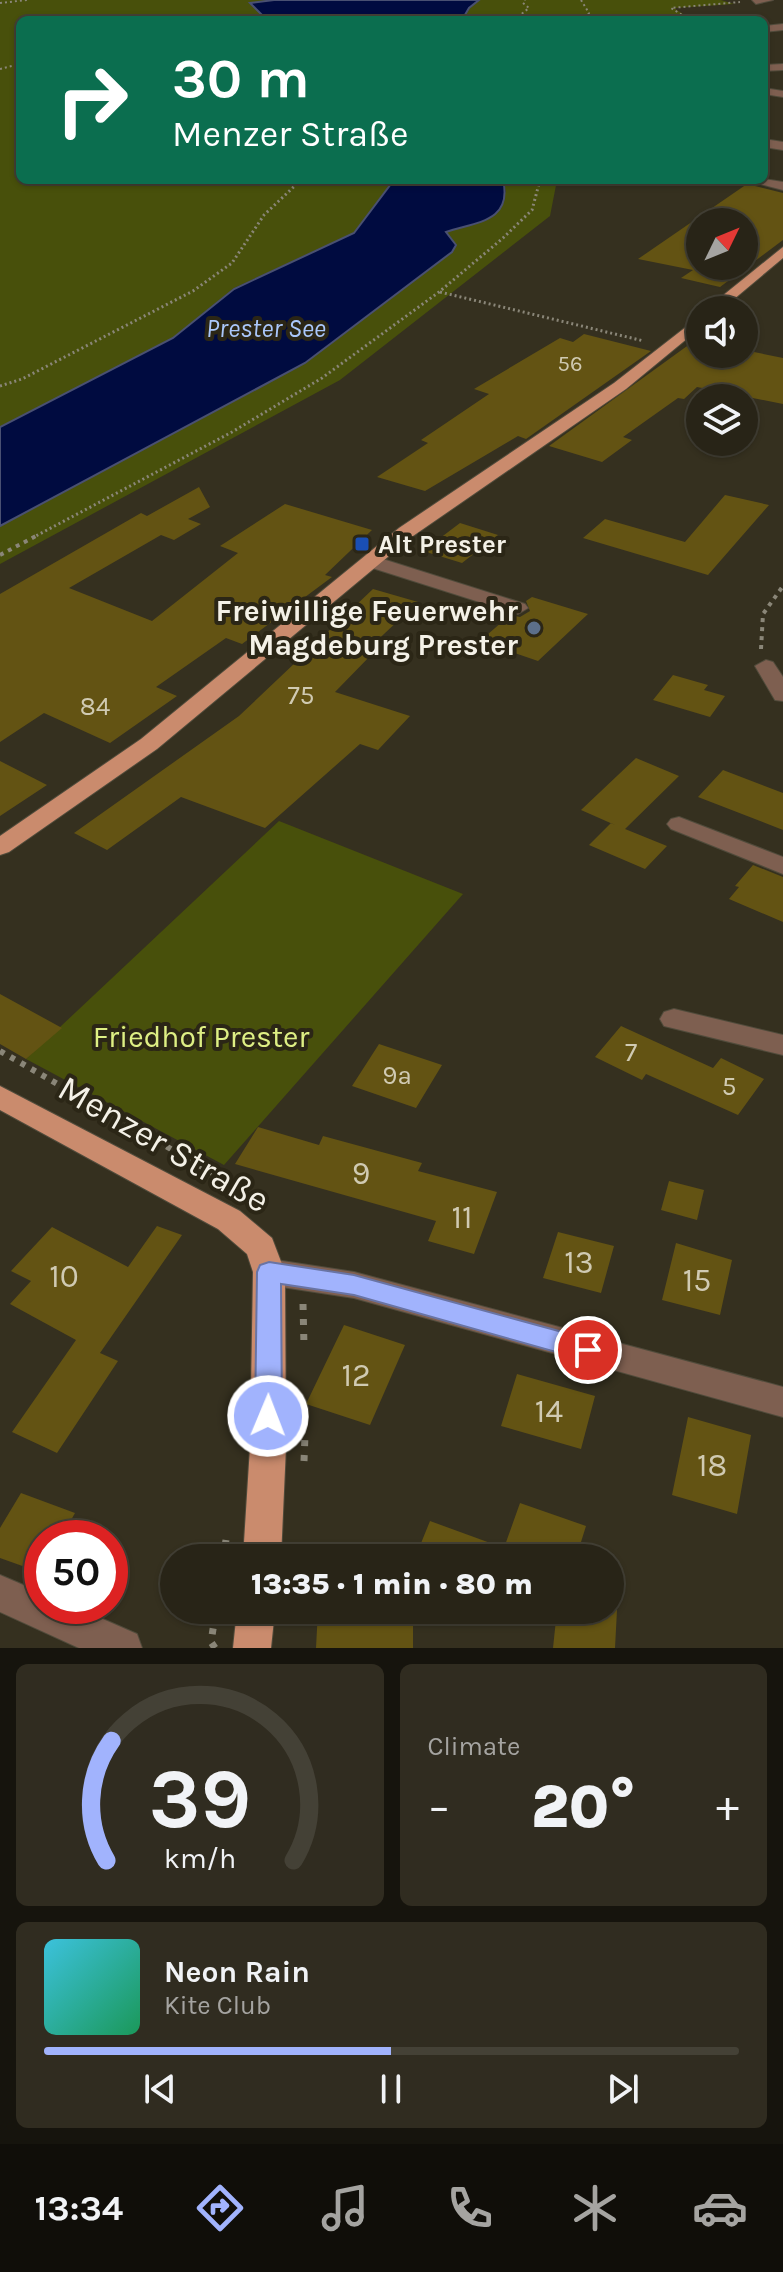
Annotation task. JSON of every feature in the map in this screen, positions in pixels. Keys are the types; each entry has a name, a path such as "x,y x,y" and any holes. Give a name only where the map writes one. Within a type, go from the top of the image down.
{"main road":[{"path":"729,296 783,251"},
{"path":"0,847 190,713 370,561 458,495 620,386 686,332"},
{"name":"Menzer Straße","path":"0,1097 244,1229 261,1247 269,1272"},
{"path":"263,1544 268,1447 269,1272"},
{"path":"252,1648 255,1624"}],"street":[{"path":"756,1 768,0"},
{"path":"370,561 518,608"},
{"path":"766,666 783,695"},
{"path":"679,824 783,866"},
{"path":"674,1019 783,1045"},
{"path":"269,1272 354,1285 783,1401"},
{"path":"0,1593 123,1648"}],"path":[{"path":"0,3 27,0"},
{"path":"519,16 529,8 523,3 525,0"},
{"path":"684,16 671,8 741,1"},
{"path":"0,386 22,379 193,291 232,263 264,215 297,184"},
{"path":"0,555 232,432 322,378 439,292 529,215 535,206 539,184"},
{"path":"439,292 668,347"},
{"path":"766,666 761,649 761,616 783,586"},
{"path":"214,1624 211,1642 215,1648"}],"green space":[{"path":"0,0 274,0 251,3 263,16 16,16 16,184 391,184 354,233 234,288 173,338 0,427"},
{"path":"479,0 721,0 734,4 674,8 686,16 464,16"},
{"path":"504,184 556,184 550,216 340,380 0,564 0,526 39,504 449,238 446,232 506,192"},
{"name":"Friedhof Prester","path":"279,821 463,894 224,1165 26,1059"}],"water":[{"path":"274,0 479,0 464,16 263,16 250,3"},
{"name":"Prester See","path":"391,184 504,184 505,194 497,213 446,232 456,245 452,252 305,363 0,526 0,427 173,338 234,289 354,233"}],"building":[{"path":"747,184 783,193 783,240 758,259 758,208 712,208"},
{"path":"686,226 686,269 638,259"},
{"path":"690,280 729,280 720,287"},
{"path":"584,334 651,351 526,439 518,436 425,491 377,477 428,443 421,440 489,394 474,389 560,338 573,342"},
{"path":"686,347 686,368 758,368 758,353 783,358 783,404 758,399 758,384 686,384 686,397 678,398 623,437 632,440 602,462 549,446"},
{"path":"199,487 210,507 188,519 201,524 174,540 161,535 69,588 152,621 238,553 220,546 285,504 372,530 325,575 332,577 242,644 226,638 156,687 177,696 110,743 44,713 0,742 0,594 141,513 147,516"},
{"path":"725,495 769,505 708,575 583,538 605,519 685,542"},
{"path":"460,523 498,535 462,563 423,551"},
{"path":"373,589 418,602 367,650 374,652 335,692 410,716 378,750 360,744 265,828 181,797 107,850 74,833 239,716"},
{"name":"Freiwillige Feuerwehr Magdeburg Prester","path":"532,597 588,614 538,661 480,641 510,615 520,617 530,611 526,601"},
{"path":"673,675 708,685 704,690 725,696 710,717 653,700"},
{"path":"636,758 679,776 625,829 667,846 645,869 589,845 611,823 581,810"},
{"path":"0,761 47,785 0,816"},
{"path":"723,770 783,793 783,830 698,797"},
{"path":"753,865 783,877 783,922 729,899 739,887 735,886"},
{"path":"0,994 62,1028 26,1059 0,1044"},
{"path":"621,1026 713,1068 721,1058 764,1079 738,1115 646,1074 642,1080 595,1057"},
{"path":"379,1044 442,1065 416,1108 352,1086"},
{"path":"258,1127 319,1145 323,1136 422,1163 418,1171 497,1192 474,1254 428,1241 436,1221 235,1164"},
{"path":"669,1181 704,1190 697,1220 661,1210"},
{"path":"157,1226 182,1235 100,1353 118,1361 57,1453 12,1432 76,1340 10,1304 31,1281 11,1271 52,1227 128,1267"},
{"path":"558,1232 614,1246 601,1293 543,1278"},
{"path":"676,1243 732,1260 720,1315 662,1300"},
{"path":"344,1325 405,1345 370,1425 306,1404"},
{"path":"517,1374 595,1396 581,1449 501,1426"},
{"path":"688,1417 751,1435 737,1514 672,1495"},
{"path":"21,1493 75,1513 71,1520 24,1520 24,1567 0,1558 0,1528"},
{"path":"520,1503 586,1526 580,1544 505,1544"},
{"path":"430,1521 493,1544 421,1544"},
{"path":"317,1624 413,1624 413,1648 316,1648"},
{"path":"556,1624 616,1624 615,1648 553,1648"}],"place":[{"name":"Alt Prester","path":"362,544"},
{"name":"Freiwillige Feuerwehr Magdeburg Prester","path":"534,628"}],"route":[{"path":"268,1416 269,1272 354,1285 588,1350"}]}
